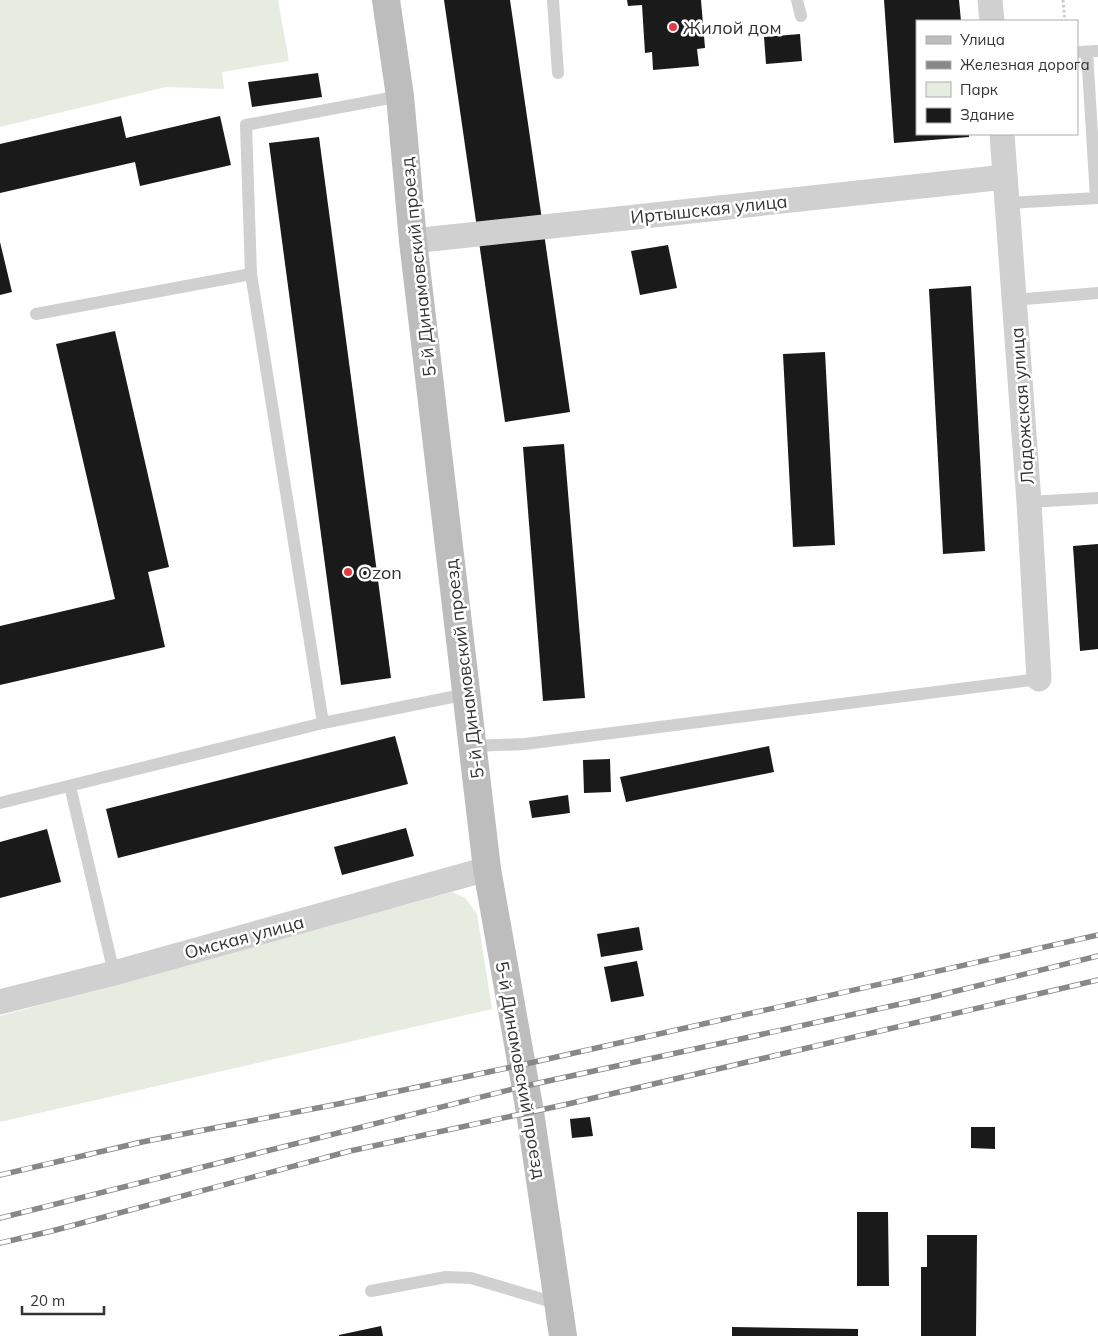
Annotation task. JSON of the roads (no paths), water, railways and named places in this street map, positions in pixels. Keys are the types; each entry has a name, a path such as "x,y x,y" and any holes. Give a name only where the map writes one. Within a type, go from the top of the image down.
{"street":[{"name":"5-й Динамовский проезд","path":"386,0 400,96 413,242 468,694 487,869 530,1112 563,1336"},
{"path":"990,0 992,20"},
{"name":"Ладожская улица","path":"1002,135 1029,502 1039,679"},
{"name":"Иртышская улица","path":"413,242 1005,177"},
{"name":"Омская улица","path":"0,1002 487,869"}],"lane":[{"path":"553,0 558,73"},
{"path":"797,0 801,16"},
{"path":"1007,203 1097,198 1087,52"},
{"path":"323,723 251,274 246,125 400,96"},
{"path":"36,314 251,274"},
{"path":"1014,300 1098,293"},
{"path":"1029,502 1098,498"},
{"path":"473,746 525,744 1039,679"},
{"path":"0,803 323,723 468,694"},
{"path":"70,786 114,972"},
{"path":"371,1291 446,1277 458,1277 471,1278 559,1304"}],"railway":[{"path":"0,1175 142,1142 338,1104 521,1065 1098,935"},
{"path":"0,1218 525,1086 928,998 1098,956"},
{"path":"0,1243 52,1231 350,1151 568,1104 1098,980"}],"place":[{"name":"Жилой дом","path":"673,27"},
{"name":"Ozon","path":"348,572"}]}
